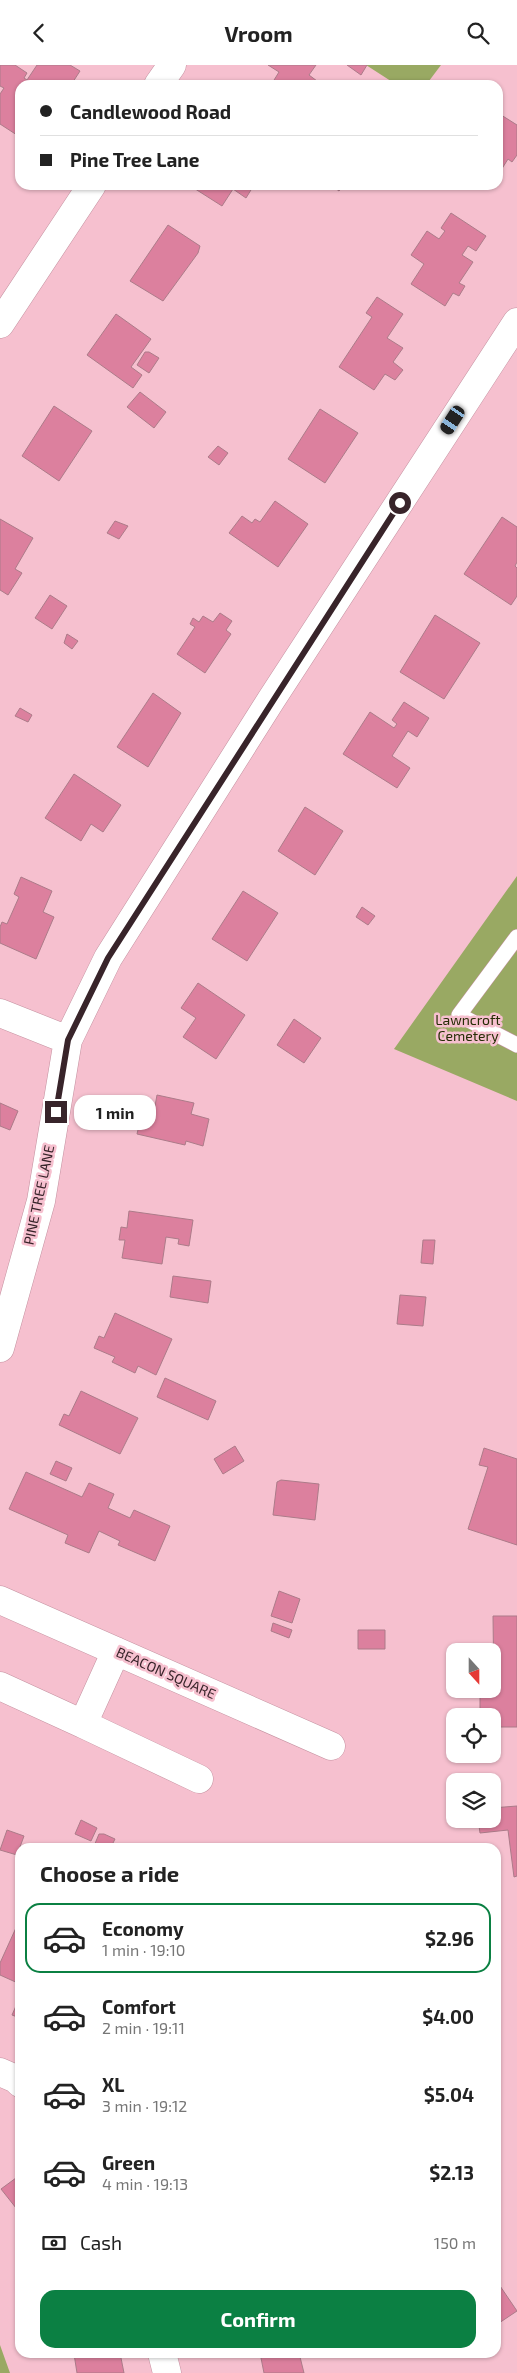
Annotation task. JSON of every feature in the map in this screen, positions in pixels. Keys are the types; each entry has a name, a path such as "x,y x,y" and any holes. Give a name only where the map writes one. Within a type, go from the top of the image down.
{"street":[{"path":"162,80 172,65"},
{"path":"0,324 89,190"},
{"name":"PINE TREE LANE","path":"0,1348 41,1201 68,1040 108,958 271,700 517,322"},
{"path":"0,1013 68,1040"},
{"name":"BEACON SQUARE","path":"0,1600 331,1746"},
{"path":"83,1724 116,1651"},
{"path":"0,1686 198,1779"},
{"path":"0,2072 15,2079"},
{"path":"163,2358 167,2373"}],"lane":[{"path":"517,937 460,1015 517,1045"}],"green space":[{"path":"366,65 441,65 430,80 389,80"},
{"name":"Lawncroft Cemetery","path":"517,876 517,1101 394,1049"},
{"path":"0,2345 10,2373 0,2373"}],"building":[{"path":"0,65 15,65 27,73 24,78 27,80 15,80 15,134 0,124 0,94 4,88 0,86"},
{"path":"37,65 70,65 80,71 74,80 27,80"},
{"path":"268,65 316,65 309,75 316,80 274,80 279,72"},
{"path":"347,65 367,65 361,75"},
{"path":"503,116 517,125 517,155 512,162 508,159 503,167"},
{"path":"197,190 232,190 222,206"},
{"path":"234,190 251,190 246,198"},
{"path":"451,213 486,236 476,251 468,246 462,255 473,262 459,283 465,286 459,296 453,293 445,306 411,284 424,264 411,255 427,231 439,239 445,231 441,228"},
{"path":"168,225 200,246 198,253 163,301 130,281"},
{"path":"377,297 403,314 387,338 403,348 393,362 403,370 395,380 385,374 374,390 339,367 372,317 366,313"},
{"path":"116,314 151,339 131,367 142,375 133,388 87,355"},
{"path":"145,352 149,352 159,358 149,373 137,365"},
{"path":"140,392 166,412 154,428 127,407"},
{"path":"54,406 92,431 59,481 22,456"},
{"path":"320,409 358,433 325,483 288,459"},
{"path":"218,446 228,453 219,465 208,457"},
{"path":"275,501 308,524 278,567 229,533 242,516 252,523 255,519 260,522"},
{"path":"502,517 517,527 517,562 515,566 517,568 517,596 511,605 464,574"},
{"path":"0,519 33,538 15,569 22,573 8,595 0,590"},
{"path":"115,521 128,526 119,539 107,533"},
{"path":"50,595 67,606 52,629 35,618"},
{"path":"220,613 232,621 226,630 231,634 205,673 177,654 195,627 190,624 193,618 199,622 203,616 213,622"},
{"path":"435,615 480,643 444,699 400,672"},
{"path":"67,634 78,641 72,649 64,643"},
{"path":"153,693 181,713 148,767 117,747"},
{"path":"404,702 429,718 417,737 408,731 392,756 410,768 397,788 343,754 370,712 394,728 397,724 392,720"},
{"path":"20,708 32,715 28,722 15,716"},
{"path":"74,774 121,805 103,832 91,824 81,841 45,818"},
{"path":"305,807 343,831 315,875 278,851"},
{"path":"21,877 52,891 43,912 54,917 36,959 0,943 0,927 2,922 7,924 19,897 14,894"},
{"path":"243,891 278,913 247,961 212,939"},
{"path":"362,907 375,916 368,925 356,917"},
{"path":"198,983 245,1015 216,1059 183,1037 196,1018 181,1008"},
{"path":"294,1019 321,1038 304,1063 277,1045"},
{"path":"157,1095 194,1103 191,1114 209,1119 203,1146 186,1141 185,1145 137,1134 142,1113 146,1114 148,1105 155,1106"},
{"path":"0,1103 18,1111 10,1130 0,1126"},
{"path":"129,1211 193,1220 189,1246 178,1244 179,1239 166,1237 162,1264 122,1258 125,1240 119,1240 121,1227 127,1228"},
{"path":"423,1240 435,1240 433,1264 421,1263"},
{"path":"173,1276 211,1281 208,1303 170,1297"},
{"path":"400,1295 426,1297 423,1326 397,1324"},
{"path":"115,1313 172,1339 156,1375 138,1366 135,1373 112,1362 115,1357 94,1348 99,1336 104,1338"},
{"path":"165,1378 216,1401 208,1420 157,1397"},
{"path":"81,1391 138,1418 120,1454 59,1425 64,1414 69,1416"},
{"path":"235,1446 244,1461 223,1474 214,1459"},
{"path":"484,1448 517,1459 517,1545 468,1529 488,1467 479,1465"},
{"path":"56,1461 72,1468 66,1481 50,1474"},
{"path":"26,1472 82,1497 89,1483 114,1494 108,1508 130,1518 134,1510 170,1526 155,1561 118,1545 120,1541 99,1531 89,1553 65,1543 68,1535 9,1509"},
{"path":"281,1480 319,1484 315,1520 273,1515 277,1482"},
{"path":"279,1591 300,1599 292,1623 271,1616"},
{"path":"493,1616 517,1616 517,1727 501,1727 501,1708 480,1708 480,1698 501,1698 501,1643 493,1643"},
{"path":"273,1623 292,1630 289,1638 271,1631"},
{"path":"358,1630 385,1630 385,1649 358,1649"},
{"path":"517,1806 517,1876 514,1877 508,1830 480,1833 479,1828 501,1828 501,1807"},
{"path":"81,1820 97,1828 91,1841 75,1834"},
{"path":"7,1830 24,1836 21,1843 15,1843 15,1854 0,1850"},
{"path":"99,1834 115,1839 113,1843 95,1843"},
{"path":"15,1930 15,1982 0,1975 0,1963"},
{"path":"15,2179 15,2207 1,2189"},
{"path":"501,2287 517,2311 501,2322"},
{"path":"75,2358 121,2358 124,2373 77,2373"},
{"path":"261,2358 300,2358 304,2373 264,2373"}],"route":[{"path":"56,1112 68,1040 108,958 271,700 400,503"}]}
